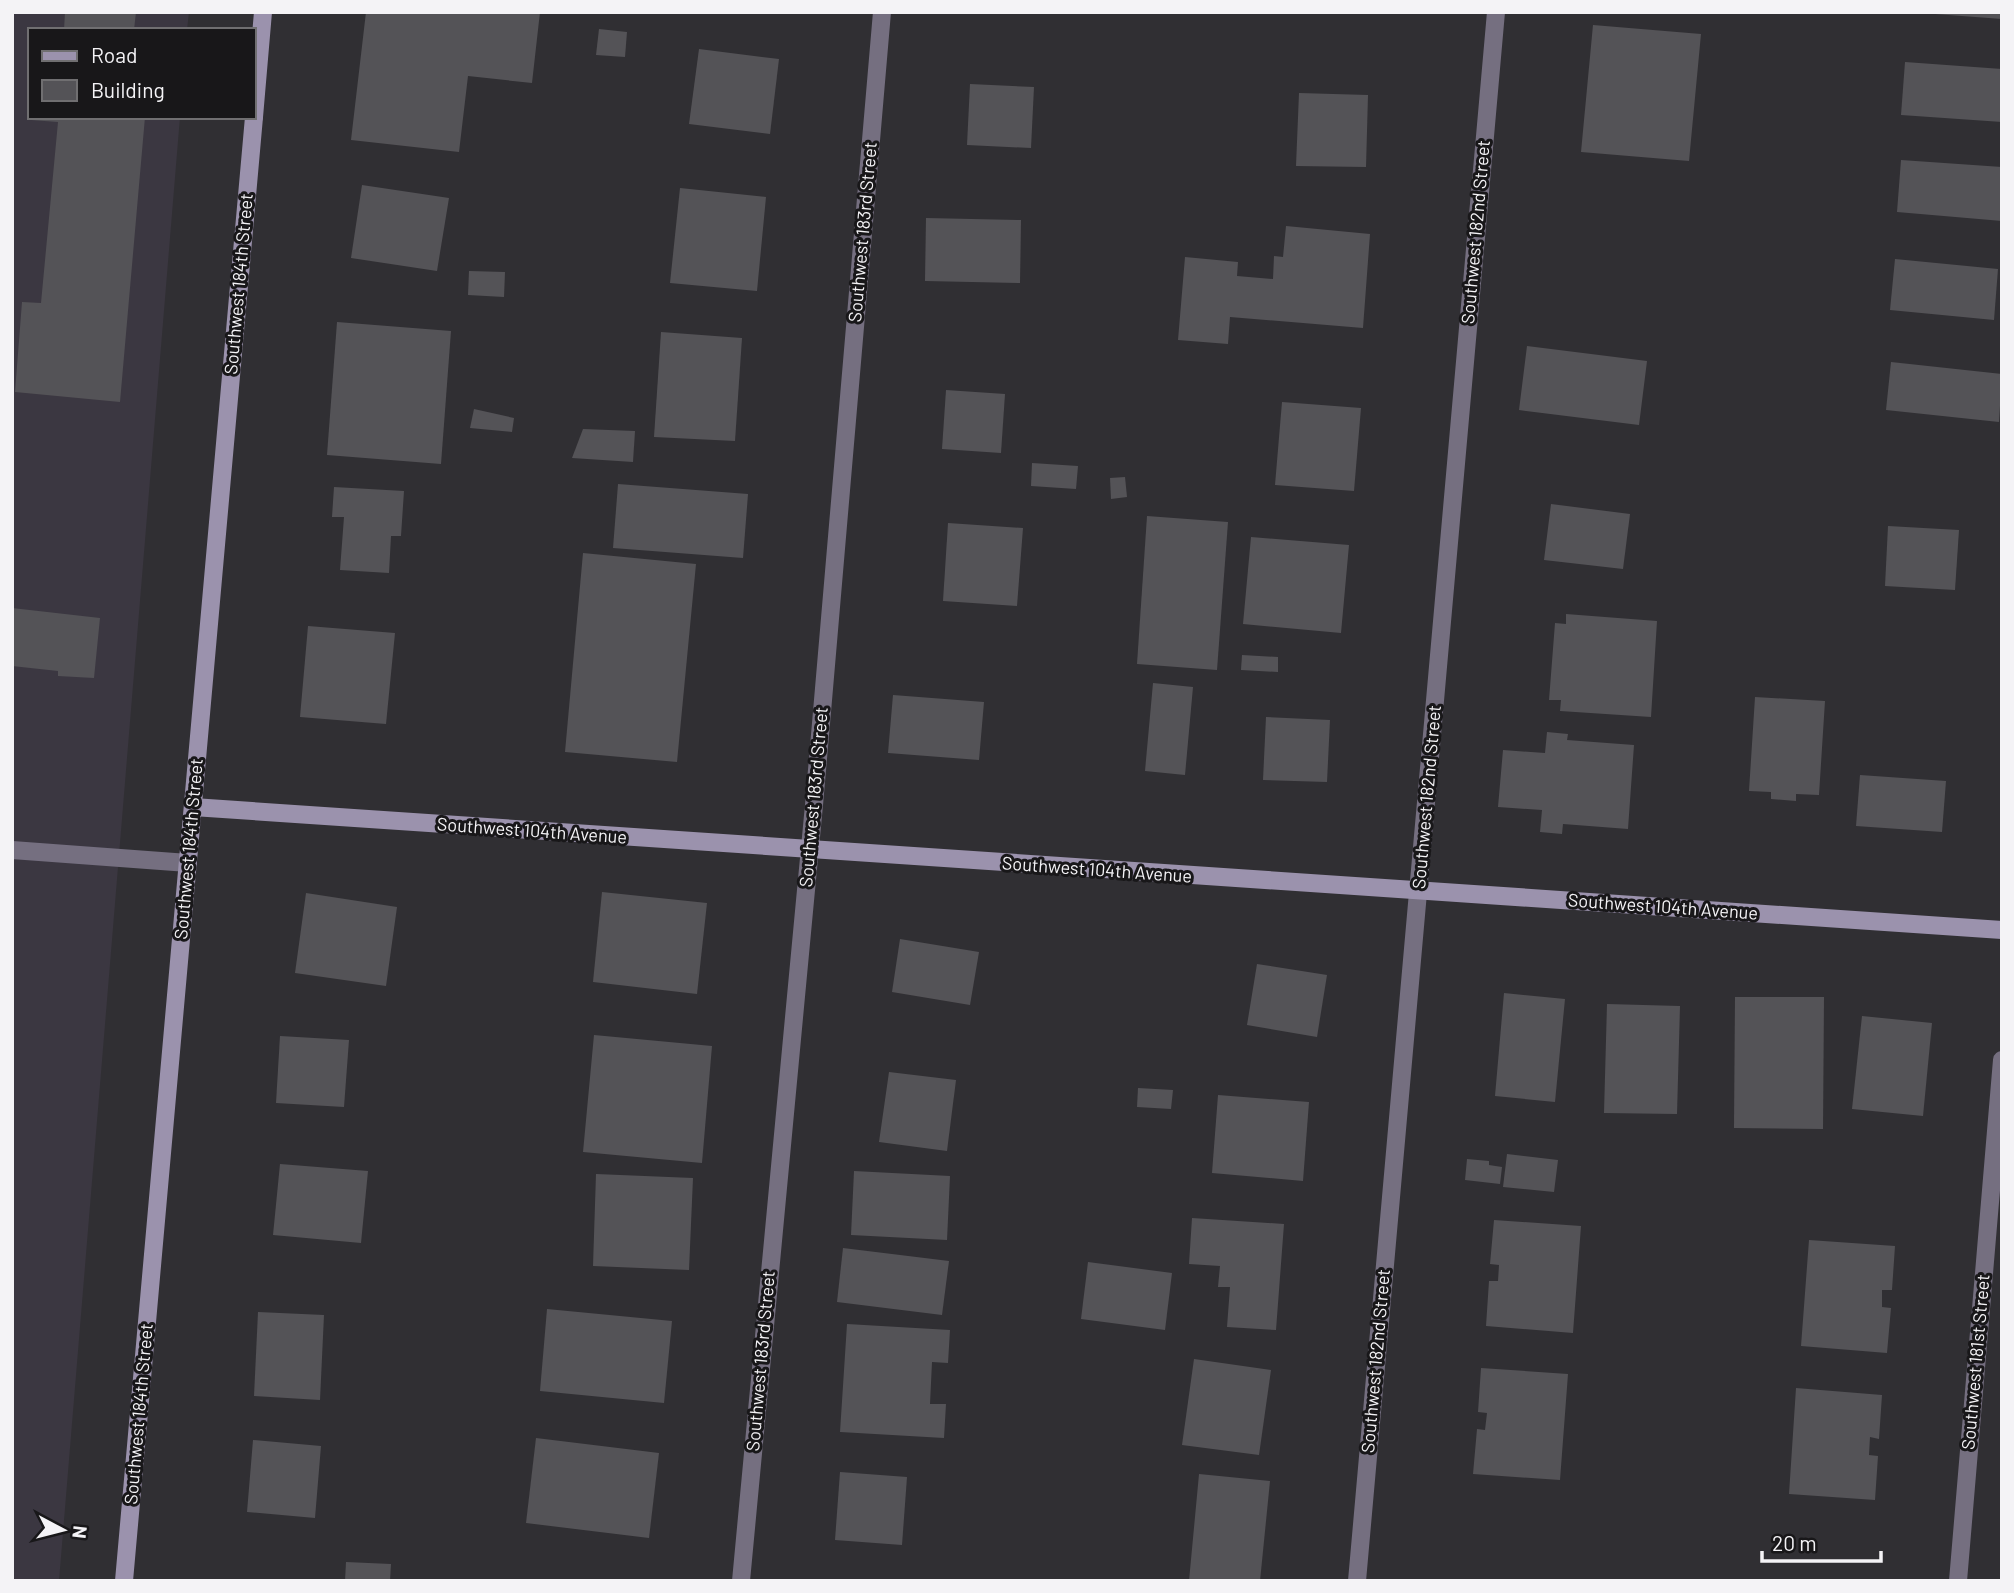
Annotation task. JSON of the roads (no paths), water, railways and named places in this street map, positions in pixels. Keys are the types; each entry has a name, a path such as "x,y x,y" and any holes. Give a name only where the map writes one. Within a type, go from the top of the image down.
{"street":[{"name":"Southwest 184th Street","path":"256,94 263,12"},
{"name":"Southwest 183rd Street","path":"741,1581 809,851 882,12"},
{"name":"Southwest 182nd Street","path":"1357,1581 1496,12"},
{"name":"Southwest 184th Street","path":"124,1581 254,119"},
{"name":"Southwest 104th Avenue","path":"193,807 809,851 2002,930"},
{"path":"12,850 188,863"},
{"name":"Southwest 181st Street","path":"1958,1581 2002,1060"}]}
